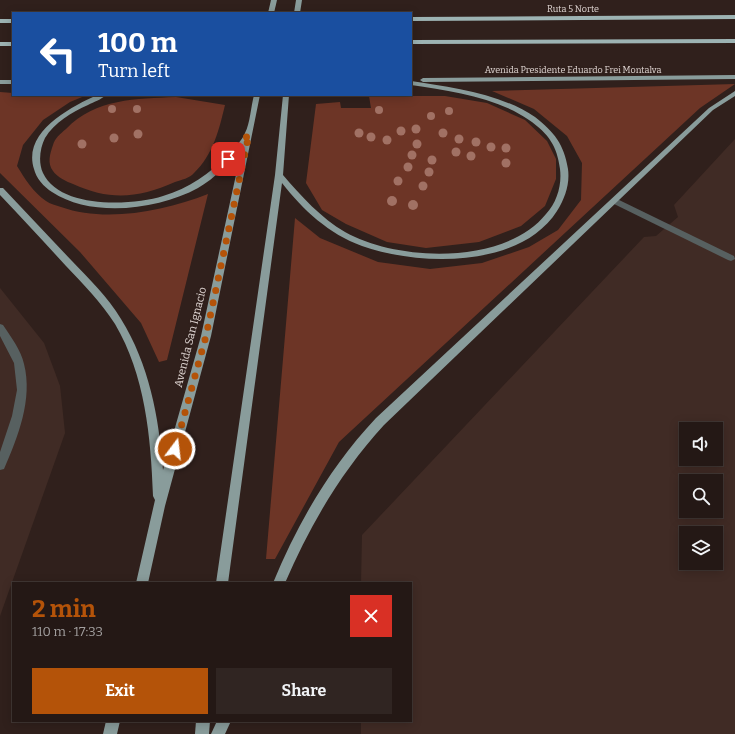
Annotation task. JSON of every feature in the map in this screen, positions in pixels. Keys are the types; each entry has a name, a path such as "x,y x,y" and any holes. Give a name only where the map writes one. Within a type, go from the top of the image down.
{"highway":[{"name":"Ruta 5 Norte","path":"412,19 735,17"},
{"path":"0,21 12,21"},
{"path":"412,42 735,41"},
{"path":"0,44 12,44"}],"main road":[{"path":"271,12 274,0"},
{"path":"297,12 299,0"},
{"name":"Avenida Presidente Eduardo Frei Montalva","path":"412,81 735,77"},
{"path":"279,175 294,194 329,225 360,242 398,253 440,255 483,252 520,239 536,229 556,208 562,196 565,184 566,173 562,156 554,140 546,130 523,113 495,101 450,89 412,81"},
{"path":"0,82 12,82"},
{"path":"279,582 294,549 317,506 342,468 367,435 422,380 711,109 735,93"},
{"path":"101,96 61,118 43,136 37,151 37,167 45,182 55,191 80,201 95,204 127,205 163,199 181,192 207,178 236,151 249,134"},
{"name":"Avenida San Ignacio","path":"142,582 159,506 206,336 257,96"},
{"path":"222,582 279,175 286,96"},
{"path":"0,190 98,294 113,312 125,333 135,356 152,420 158,464 159,506"},
{"path":"110,734 113,722"},
{"path":"202,734 203,722"},
{"path":"218,734 224,722"}],"lane":[{"path":"614,200 731,258"},
{"path":"0,328 9,342 19,363 21,382 20,405 14,431 0,465"}],"shaded area":[{"path":"735,84 700,108 339,442 275,559 266,559 295,218 320,238 378,262 430,269 482,263 529,247 558,230 581,200 582,163 567,136 534,109 492,91"},
{"path":"0,92 12,93 12,96 85,96 70,102 43,120 23,145 17,166 26,180 41,197 49,203 78,212 116,214 154,210 208,194 167,360 159,362 141,323 80,252 0,173"},
{"path":"369,96 445,96 487,103 525,120 547,141 556,159 556,179 545,206 521,226 479,242 426,248 387,242 346,224 322,210 306,183 316,104 340,102 341,108 371,108"},
{"path":"176,97 225,105 218,133 211,150 201,166 192,175 185,179 137,194 112,195 99,193 68,182 57,175 51,168 50,155 56,138 90,111 117,102 146,98"},
{"path":"735,139 735,734 361,734 361,722 412,722 412,582 361,582 362,535 644,237 656,236 678,217 674,205"},
{"path":"0,288 44,343 60,386 65,433 0,616"}],"route":[{"path":"175,449 206,336 249,134 228,159"}]}
